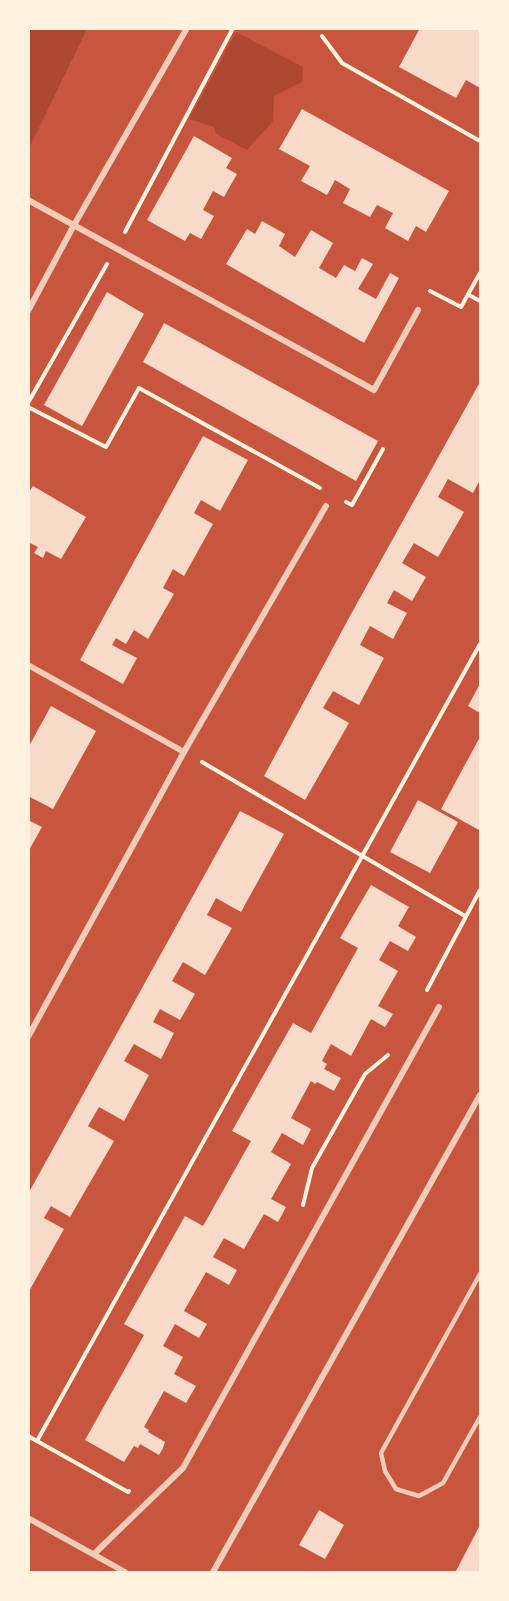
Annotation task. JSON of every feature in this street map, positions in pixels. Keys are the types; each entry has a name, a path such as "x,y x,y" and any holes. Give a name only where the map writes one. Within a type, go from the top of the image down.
{"street":[{"path":"28,311 74,225 188,28"},
{"path":"28,200 374,390 418,310"},
{"path":"28,1037 184,752 326,506"},
{"path":"28,665 184,752"},
{"path":"94,1554 183,1468 439,1007"},
{"path":"213,1572 480,1095"},
{"path":"28,1518 125,1572"}],"lane":[{"path":"480,1274 381,1453 385,1471 396,1489 419,1496 443,1483 480,1417"}],"path":[{"path":"233,28 116,248 28,405 106,447 139,388 352,505 383,449"},
{"path":"322,36 342,63 480,141"},
{"path":"418,310 429,290 461,308 480,273"},
{"path":"469,295 480,301"},
{"path":"326,506 333,495"},
{"path":"37,1441 480,644"},
{"path":"184,752 465,916"},
{"path":"423,998 480,890"},
{"path":"302,1212 312,1168 365,1074 390,1053"},
{"path":"28,1436 128,1492 135,1485"}],"shaded area":[{"path":"28,29 87,29 29,148"},
{"path":"236,32 303,67 302,82 274,96 273,121 247,150 216,134 214,127 189,119"}],"building":[{"path":"420,28 480,28 480,88 466,80 456,98 399,67"},
{"path":"302,109 449,191 426,232 416,226 408,241 385,228 393,213 377,205 370,217 343,203 350,189 335,180 327,195 301,181 310,166 279,149"},
{"path":"194,136 232,158 226,168 237,174 224,197 213,191 203,210 214,216 201,239 190,233 185,241 147,220"},
{"path":"262,221 285,234 279,246 295,257 311,230 333,243 319,268 336,278 344,265 355,271 362,258 373,264 358,289 376,299 390,273 399,278 364,343 226,264 247,229 255,234"},
{"path":"107,292 144,314 82,426 44,405"},
{"path":"164,323 378,441 356,481 143,362"},
{"path":"480,382 480,480 473,493 448,479 438,497 464,512 438,557 414,543 402,563 426,577 412,601 394,590 387,603 407,613 393,639 370,626 360,645 384,658 359,705 333,691 323,708 349,723 305,800 264,776"},
{"path":"203,436 248,460 220,511 201,500 194,513 213,524 184,576 173,569 163,588 174,594 148,639 134,630 126,644 116,638 112,645 137,658 123,684 80,660"},
{"path":"33,486 86,517 61,559 46,551 43,558 34,553 38,547 28,542 28,493"},
{"path":"480,684 480,713 468,706"},
{"path":"51,706 96,731 53,809 28,796 28,748"},
{"path":"480,737 480,827 479,830 441,809"},
{"path":"418,800 458,822 430,873 390,852"},
{"path":"240,811 284,834 241,912 216,898 207,915 232,928 205,975 183,962 172,981 195,994 180,1020 160,1009 153,1022 174,1033 161,1059 134,1044 124,1061 149,1075 124,1121 99,1107 88,1126 114,1141 70,1217 51,1206 44,1218 64,1229 28,1293 28,1194"},
{"path":"28,820 42,827 28,852"},
{"path":"371,885 409,907 398,926 416,937 408,951 390,941 379,960 398,971 378,1006 393,1014 385,1027 371,1019 351,1056 331,1044 322,1061 327,1064 324,1069 341,1078 334,1091 311,1081 291,1118 311,1129 303,1145 282,1133 271,1152 291,1164 271,1199 286,1207 278,1222 264,1214 244,1249 224,1238 213,1257 237,1270 229,1285 206,1272 184,1311 207,1324 199,1338 175,1324 163,1346 183,1357 174,1374 196,1386 186,1403 164,1391 144,1427 165,1442 159,1455 140,1444 138,1448 134,1446 124,1462 85,1440 144,1335 124,1324 185,1216 203,1226 251,1141 232,1131 293,1023 311,1033 358,948 340,938"},
{"path":"319,1510 344,1525 325,1559 299,1545"},
{"path":"480,1525 480,1572 458,1572 456,1571"}]}
